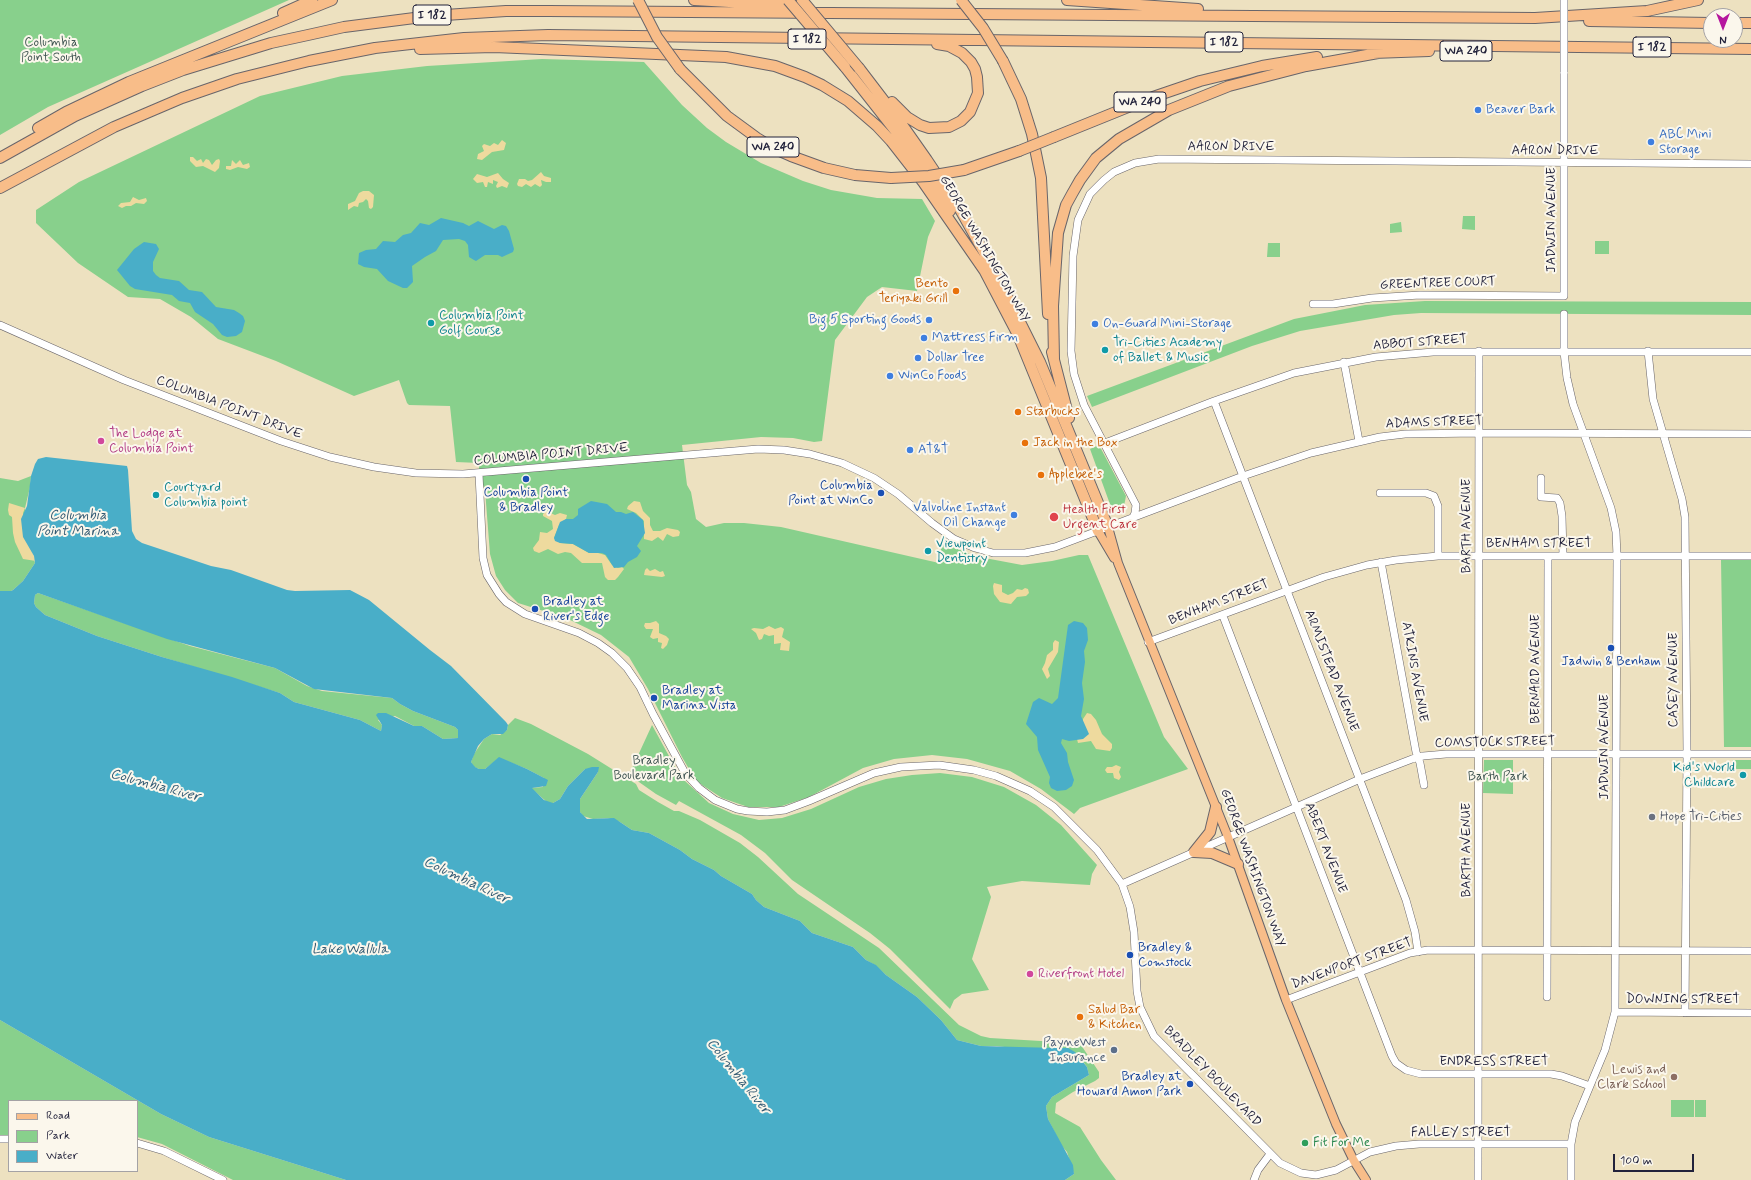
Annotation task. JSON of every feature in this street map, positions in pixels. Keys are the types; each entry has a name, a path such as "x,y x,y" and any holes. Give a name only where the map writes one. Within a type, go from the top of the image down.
{"highway":[{"path":"215,46 240,31 312,0"},
{"path":"0,151 66,112 129,82 332,0"},
{"name":"WA 240","path":"638,0 657,37 680,69 727,116 757,138 775,149 824,168 855,175 891,178 930,176 964,170 1054,137 1153,97 1200,81 1262,66 1295,60 1378,53 1520,50 1554,46"},
{"path":"694,0 851,9 891,13"},
{"name":"GEORGE WASHINGTON WAY","path":"788,0 887,119 916,159 955,220 986,273 1018,335 1098,531"},
{"name":"GEORGE WASHINGTON WAY","path":"802,0 860,69 902,123 976,238 1027,334 1079,454 1108,527"},
{"path":"961,0 986,33 1003,61 1014,81 1026,113 1042,178 1049,330 1054,359 1079,454"},
{"path":"1067,0 1292,16"},
{"path":"1535,18 1647,11 1698,0"},
{"name":"I 182","path":"0,158 75,116 142,86 176,73 271,43 344,27 430,16 506,11 891,13 1535,18 1596,22 1703,23"},
{"name":"I 182","path":"0,188 77,145 148,111 236,79 323,58 416,42 503,36 1751,48"},
{"path":"860,69 907,117 920,125 929,128 949,127 966,117 976,99 978,85 975,69 966,56 949,46 894,40"},
{"path":"323,58 429,48 494,47 726,57 775,66 805,76 833,91 848,101 877,126 902,154 986,273"},
{"path":"1054,359 1053,306 1058,233 1066,205 1080,180 1096,158 1119,139 1138,127 1170,110 1229,86 1306,66 1378,53"},
{"path":"1194,852 1210,832 1216,807"},
{"path":"1194,852 1212,853 1238,864"}],"main road":[{"name":"GEORGE WASHINGTON WAY","path":"1108,527 1118,563 1148,642 1228,837 1286,1000 1336,1124 1354,1161 1366,1180"},
{"name":"GEORGE WASHINGTON WAY","path":"1098,531 1118,563"}],"street":[{"name":"JADWIN AVENUE","path":"1564,0 1564,296"},
{"name":"AARON DRIVE","path":"1132,519 1135,513 1136,505 1084,405 1078,389 1071,351 1073,256 1078,220 1090,194 1114,172 1135,163 1159,159 1751,164"},
{"name":"GREENTREE COURT","path":"1313,304 1332,304 1372,298 1420,295 1564,296"},
{"name":"JADWIN AVENUE","path":"1564,314 1564,352 1567,378 1573,404 1611,508 1616,532 1617,556 1615,1012 1607,1044 1575,1122 1571,1144 1571,1180"},
{"name":"COLUMBIA POINT DRIVE","path":"0,326 146,389 316,453 358,464 396,471 433,474 479,474 758,449 784,450 827,458 852,467 886,486 954,539 975,548 993,553 1012,554 1043,551 1108,527"},
{"name":"ABBOT STREET","path":"1105,443 1214,400 1294,373 1344,362 1376,357 1433,352 1479,351 1751,352"},
{"name":"BARTH AVENUE","path":"1478,1180 1479,351"},
{"name":"CASEY AVENUE","path":"1648,351 1653,399 1682,499 1685,517 1687,754 1685,1013"},
{"path":"1344,362 1359,441"},
{"name":"ARMISTEAD AVENUE","path":"1214,400 1406,900 1415,932 1418,952"},
{"name":"ADAMS STREET","path":"1132,519 1244,476 1310,453 1359,441 1405,434 1751,434"},
{"name":"BRADLEY BOULEVARD","path":"479,474 483,558 487,575 499,594 516,609 525,614 579,633 598,642 612,653 627,668 640,687 681,767 691,780 707,794 724,804 737,809 771,812 785,810 801,805 874,773 911,766 939,765 974,770 1016,784 1054,807 1097,850 1122,884 1130,907 1134,932 1137,991 1140,1007 1154,1036 1270,1154 1287,1168 1309,1174 1328,1172 1354,1161"},
{"path":"1541,478 1541,497 1557,498 1560,503 1562,516 1562,556"},
{"path":"1380,493 1426,493 1434,496 1438,506 1438,556"},
{"path":"1108,527 1132,519"},
{"name":"BENHAM STREET","path":"1148,642 1223,616 1287,590 1346,570 1381,562 1438,556 1751,556"},
{"name":"BERNARD AVENUE","path":"1547,951 1548,556"},
{"name":"ATKINS AVENUE","path":"1381,562 1424,786"},
{"name":"ABERT AVENUE","path":"1223,616 1392,1056 1396,1063 1406,1070 1420,1074"},
{"name":"COMSTOCK STREET","path":"1122,884 1154,871 1296,806 1360,779 1418,757 1446,754 1751,754"},
{"path":"1547,951 1547,997"},
{"name":"DAVENPORT STREET","path":"1286,1000 1418,952 1751,951"},
{"name":"DOWNING STREET","path":"1615,1012 1751,1013"},
{"name":"ENDRESS STREET","path":"1420,1074 1557,1074 1590,1086"},
{"path":"138,1143 164,1151 222,1180"},
{"name":"FALLEY STREET","path":"1354,1161 1370,1152 1396,1146 1419,1144 1571,1144"},
{"path":"1254,1180 1258,1170 1270,1154"}],"green space":[{"name":"Columbia Point South","path":"0,0 289,0 48,107 0,135"},
{"name":"Columbia Point Golf Course","path":"542,59 644,62 682,105 707,128 726,142 761,163 803,181 831,190 877,198 922,199 935,221 928,237 917,291 882,287 867,297 835,340 822,441 814,442 793,438 761,437 682,445 687,485 691,492 696,519 706,527 724,523 744,523 781,527 939,563 942,542 974,556 1022,565 1052,561 1079,555 1088,555 1164,737 1188,769 1080,808 1074,814 1041,789 1010,771 967,759 932,755 894,759 863,768 809,797 779,807 748,807 722,798 696,781 682,757 648,689 629,657 601,635 566,618 518,603 505,590 496,576 490,554 485,490 479,474 479,463 456,462 450,406 409,405 399,380 354,396 276,361 218,339 191,317 160,299 128,297 78,263 36,223 36,210 79,182 260,96 342,76 427,66"},
{"path":"1463,216 1475,216 1475,230 1462,229"},
{"path":"1401,222 1402,232 1390,233 1390,224"},
{"path":"1595,241 1609,241 1609,254 1595,254"},
{"path":"1268,243 1280,243 1280,257 1267,257"},
{"path":"1425,301 1751,302 1751,315 1421,313 1394,315 1300,331 1252,346 1092,407 1087,396 1294,319 1365,305"},
{"path":"1099,445 1126,496 1124,506 1115,509 1111,507 1090,449"},
{"path":"31,476 25,508 31,550 35,563 23,581 13,590 0,591 0,478 18,481"},
{"path":"1751,559 1751,747 1724,747 1721,560"},
{"path":"38,593 190,646 275,668 307,686 322,691 392,698 413,711 455,727 458,730 458,738 443,739 422,726 414,726 395,716 378,720 382,725 381,731 360,720 294,702 280,693 97,636 45,615 36,607 34,603 35,595"},
{"path":"515,718 531,724 588,754 636,784 639,790 674,811 679,811 700,820 740,843 758,857 798,894 879,948 959,1025 981,1036 990,1038 1075,1043 1081,1045 1099,1072 1099,1078 1056,1103 1055,1113 1080,1127 1116,1180 1065,1180 1074,1174 1067,1152 1061,1145 1048,1119 1046,1106 1052,1097 1089,1075 1087,1067 1080,1057 997,1046 981,1046 957,1040 941,1020 917,997 886,975 875,965 866,960 853,947 812,933 800,921 764,907 752,894 721,876 714,870 692,859 680,850 649,833 632,830 620,822 608,818 593,819 583,816 580,812 580,799 598,772 585,769 568,786 560,799 553,803 548,803 531,788 543,787 544,778 527,769 499,758 485,769 474,767 471,762 474,754 484,739 492,734 500,735 507,730 508,725"},
{"name":"Bradley Boulevard Park","path":"652,725 675,767 685,781 709,803 733,814 759,820 782,818 811,809 859,787 886,779 940,773 972,777 1004,787 1036,805 1061,825 1097,865 1092,874 1090,885 1022,881 987,887 991,897 972,959 989,990 962,994 954,1000 950,1009 890,949 870,933 792,880 765,853 741,835 679,801 676,805 656,794 629,775"},
{"name":"Barth Park","path":"1484,760 1513,760 1513,794 1483,793"},
{"path":"1732,760 1751,760 1751,769 1736,769 1732,765"},
{"path":"0,1020 137,1100 8,1100 8,1135 0,1135"},
{"path":"1671,1100 1694,1100 1694,1117 1671,1117"},
{"path":"1695,1100 1706,1100 1706,1117 1695,1117"},
{"path":"138,1101 161,1114 209,1137 346,1180 233,1180 162,1144 138,1137"}],"sand":[{"path":"502,140 506,143 504,150 492,152 482,160 477,159 478,154 484,151 482,146 484,144 490,146 494,143 498,145"},
{"path":"190,157 193,157 197,161 201,159 203,163 206,159 209,160 212,165 219,159 219,168 215,172 203,166 196,167 190,161"},
{"path":"232,160 236,164 240,160 243,165 249,163 250,167 247,169 238,167 230,170 226,169 226,166 231,166"},
{"path":"541,172 544,176 551,178 551,182 541,180 542,185 540,187 535,184 531,187 526,184 522,187 518,186 517,184 519,179 525,179 528,181 532,180"},
{"path":"498,173 509,183 507,188 502,186 497,188 496,186 498,182 493,180 493,184 488,182 487,187 485,187 483,182 477,183 473,179 477,174 487,177"},
{"path":"369,191 374,195 373,207 371,209 369,208 368,201 366,199 359,203 358,207 354,206 348,210 348,204 355,201 359,193"},
{"path":"133,197 139,200 146,198 147,201 144,204 136,203 122,208 118,206 121,203 130,202"},
{"path":"634,501 640,502 643,511 650,518 650,525 653,531 660,531 667,528 678,530 680,532 679,536 673,537 667,534 663,541 658,537 652,541 644,539 644,521 636,513 627,509 628,506"},
{"path":"9,503 25,508 23,513 31,550 36,561 23,559 15,542 12,517 9,515 8,510"},
{"path":"546,511 555,515 560,513 567,515 566,519 559,525 554,538 560,543 573,544 589,553 605,555 612,565 618,568 622,567 624,569 618,577 615,580 608,580 605,577 602,563 582,563 571,553 565,552 558,554 548,549 539,553 534,551 533,548 539,540 540,532 547,533 553,529 552,521 543,516"},
{"path":"647,568 650,571 655,569 660,572 663,571 665,576 644,575"},
{"path":"994,583 1002,585 1002,592 1008,595 1017,589 1022,590 1025,588 1028,589 1029,593 1026,596 1017,597 1011,604 1000,602 994,594"},
{"path":"656,621 659,624 659,633 669,639 667,645 663,649 661,648 662,643 658,642 658,638 653,639 650,637 653,629 646,629 644,626 645,623"},
{"path":"769,626 775,629 781,627 784,629 782,637 790,642 789,651 780,650 781,643 774,644 774,635 769,636 764,634 762,639 759,640 756,633 751,629 763,629"},
{"path":"1055,640 1059,642 1058,652 1048,669 1050,676 1047,679 1042,669 1047,655 1053,650 1053,643"},
{"path":"1087,713 1091,714 1096,720 1102,734 1112,744 1110,751 1096,749 1091,741 1078,743 1077,739 1083,739 1083,719"},
{"path":"1116,765 1121,767 1119,772 1121,777 1119,780 1114,778 1113,773 1107,773 1105,770 1107,767"}],"water":[{"path":"441,218 463,223 469,226 478,221 494,229 502,225 506,226 514,249 513,252 502,257 498,255 485,255 476,261 469,257 468,245 465,241 459,239 443,240 436,251 412,266 413,282 407,288 403,288 388,281 377,269 364,267 358,264 359,253 366,250 376,249 383,241 395,242 403,235 411,233 420,223 429,225"},
{"path":"144,242 156,244 159,249 153,262 153,271 156,275 160,278 179,281 189,290 202,292 216,307 234,310 239,313 243,316 245,321 242,332 236,336 227,337 222,335 213,324 195,312 190,303 179,301 172,295 135,289 130,286 117,270 134,249"},
{"name":"Lake Wallula","path":"46,457 127,466 132,531 136,539 142,543 211,566 231,570 287,590 350,590 369,600 451,666 508,725 507,730 503,734 492,734 484,739 478,746 471,762 475,767 485,769 499,757 527,769 548,780 546,786 532,788 544,800 553,803 560,799 568,786 585,769 599,767 598,772 580,799 580,812 587,819 614,818 632,830 649,833 680,850 692,859 714,870 721,876 752,894 764,907 800,921 812,933 853,947 866,960 876,965 886,975 917,997 941,1020 957,1040 981,1046 1068,1048 1075,1052 1087,1067 1089,1075 1052,1097 1046,1106 1048,1119 1073,1165 1074,1174 1065,1180 346,1180 209,1137 161,1114 0,1020 0,591 13,590 23,581 35,563 34,556 23,537 21,519 27,506 31,476 38,459","holes":["38,593 167,639 275,668 314,689 392,698 413,711 455,727 458,730 458,738 443,739 422,726 414,726 386,713 378,713 376,715 382,725 381,731 360,720 294,702 280,693 97,636 45,615 36,607 34,603 35,595"]},
{"path":"591,501 607,504 616,512 626,514 633,512 643,520 645,533 637,546 641,551 637,557 628,562 624,567 614,568 606,555 602,553 589,553 573,544 555,541 554,538 560,522 566,519 573,519 578,515 578,509"},
{"path":"1074,621 1083,623 1087,628 1088,640 1084,651 1085,662 1082,683 1084,699 1081,716 1089,734 1083,739 1069,741 1062,739 1061,743 1067,753 1068,762 1074,780 1072,786 1066,790 1057,791 1051,788 1049,783 1050,777 1038,750 1037,737 1026,724 1033,702 1039,698 1052,704 1058,698 1068,625"}],"place":[{"name":"Beaver Bark","path":"1478,110"},
{"name":"ABC Mini Storage","path":"1651,142"},
{"name":"Bento Teriyaki Grill","path":"956,291"},
{"name":"Big 5 Sporting Goods","path":"929,320"},
{"name":"Columbia Point Golf Course","path":"431,323"},
{"name":"On-Guard Mini-Storage","path":"1095,324"},
{"name":"Mattress Firm","path":"924,338"},
{"name":"Tri-Cities Academy of Ballet & Music","path":"1105,350"},
{"name":"Dollar Tree","path":"918,358"},
{"name":"WinCo Foods","path":"890,376"},
{"name":"Starbucks","path":"1018,412"},
{"name":"The Lodge at Columbia Point","path":"101,441"},
{"name":"Jack in the Box","path":"1025,443"},
{"name":"AT&T","path":"910,450"},
{"name":"Applebee's","path":"1041,475"},
{"name":"Columbia Point & Bradley","path":"526,479"},
{"name":"Columbia Point at WinCo","path":"881,493"},
{"name":"Courtyard Columbia point","path":"156,495"},
{"name":"Valvoline Instant Oil Change","path":"1014,515"},
{"name":"Health First Urgent Care","path":"1054,517"},
{"name":"Viewpoint Dentistry","path":"928,551"},
{"name":"Bradley at River's Edge","path":"535,609"},
{"name":"Jadwin & Benham","path":"1611,648"},
{"name":"Bradley at Marina Vista","path":"654,698"},
{"name":"Kid's World Childcare","path":"1743,775"},
{"name":"Hope Tri-Cities","path":"1652,817"},
{"name":"Bradley & Comstock","path":"1130,955"},
{"name":"Riverfront Hotel","path":"1030,974"},
{"name":"Salud Bar & Kitchen","path":"1080,1017"},
{"name":"PayneWest Insurance","path":"1114,1050"},
{"name":"Lewis and Clark School","path":"1674,1077"},
{"name":"Bradley at Howard Amon Park","path":"1190,1084"},
{"name":"Fit For Me","path":"1305,1143"}],"water label":[{"name":"Columbia Point Marina","path":"78,524"},
{"name":"Columbia River","path":"155,786"},
{"name":"Columbia River","path":"466,881"},
{"name":"Columbia River","path":"738,1077"}]}
